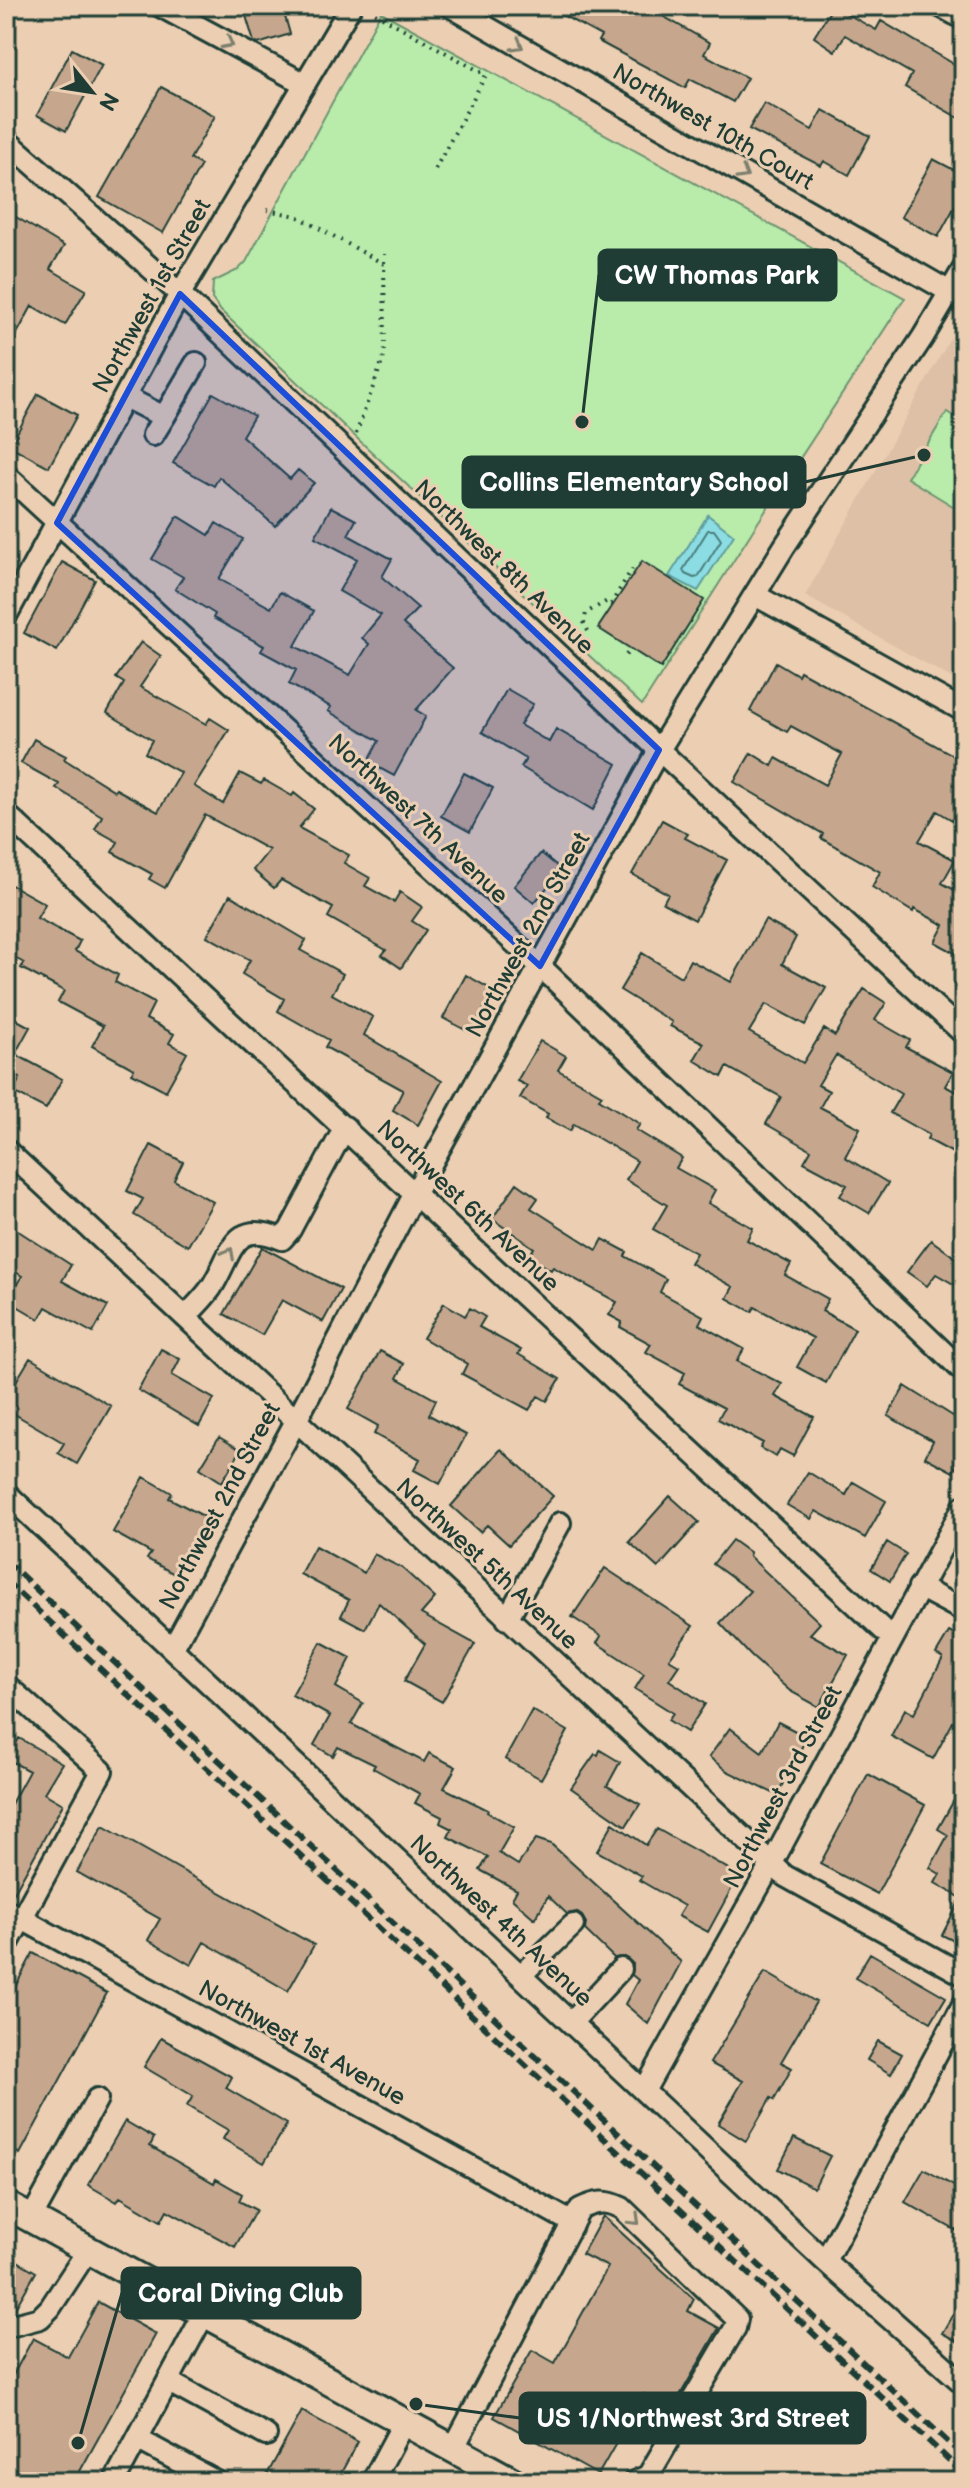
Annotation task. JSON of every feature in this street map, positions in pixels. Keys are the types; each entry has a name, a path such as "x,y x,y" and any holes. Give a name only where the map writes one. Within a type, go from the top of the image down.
{"main road":[{"path":"6,2205 514,2482"}],"street":[{"path":"160,6 305,84"},
{"name":"Northwest 1st Street","path":"6,616 180,294 351,6"},
{"name":"Northwest 10th Court","path":"450,6 950,292"},
{"path":"940,6 964,19"},
{"name":"Northwest 8th Avenue","path":"6,140 180,294 659,750 964,1034"},
{"name":"Northwest 2nd Street","path":"173,1648 415,1193 659,750 964,268"},
{"path":"125,397 159,426 196,363"},
{"name":"Northwest 7th Avenue","path":"6,475 540,966 964,1372"},
{"path":"755,595 964,711"},
{"name":"Northwest 6th Avenue","path":"6,814 892,1638"},
{"path":"185,1317 210,1289 236,1240 245,1233 265,1232 282,1239 290,1230 345,1127"},
{"name":"Northwest 5th Avenue","path":"6,1150 772,1863 798,1884 964,1975"},
{"name":"Northwest 4th Avenue","path":"6,1493 825,2261 964,2384"},
{"name":"Northwest 3rd Street","path":"644,2091 772,1863 964,1506"},
{"path":"507,1619 560,1523"},
{"path":"919,1587 964,1611"},
{"path":"6,1685 102,1771 14,1914 6,1947"},
{"name":"Northwest 1st Avenue","path":"14,1914 573,2223"},
{"path":"521,1975 573,1925"},
{"path":"572,2022 621,1969"},
{"path":"825,2261 964,2003"},
{"path":"31,2219 97,2099"},
{"path":"453,2449 580,2209 594,2202 608,2202 622,2208 737,2319 735,2328 648,2476 634,2482"},
{"path":"6,2327 40,2318 50,2308 88,2250"},
{"path":"114,2482 204,2314"},
{"path":"169,2382 266,2435"},
{"path":"372,2482 404,2422"},
{"path":"137,2439 217,2482"}],"path":[{"path":"375,13 486,75 434,171"},
{"path":"267,210 297,216 384,264"},
{"path":"352,439 358,431 385,354 384,254"},
{"path":"588,631 584,623 586,613 607,601 611,604 632,569"},
{"path":"626,655 631,649"}],"highlighted area":[{"path":"180,294 659,750 540,966 57,523"}],"shaded area":[{"path":"964,314 964,685 805,596"}],"green space":[{"path":"381,12 905,298 642,705 221,311 212,299 213,282 238,270 246,262"},
{"path":"947,412 964,423 964,496 956,508 907,478"}],"water":[{"path":"708,515 734,535 698,591 669,576"}],"building":[{"path":"243,6 282,6 290,34 258,44 254,42"},
{"path":"546,6 645,6 710,43 704,54 747,78 733,102 690,79 685,88 598,41 601,36"},
{"path":"833,6 876,30 881,21 964,70 964,121 905,87 912,74 845,35 835,51 814,37"},
{"path":"72,49 102,65 66,131 37,115"},
{"path":"161,87 215,116 190,159 201,165 163,233 99,197"},
{"path":"764,103 812,130 823,110 870,136 849,175 824,161 821,166 749,129"},
{"path":"933,159 964,175 964,190 938,237 901,217"},
{"path":"6,211 64,246 50,269 86,290 65,325 32,306 6,354"},
{"path":"213,393 254,416 242,436 290,479 298,470 314,483 275,526 219,477 214,486 173,463"},
{"path":"38,394 77,415 49,467 10,446"},
{"path":"331,507 356,520 348,535 392,559 382,577 418,608 403,624 453,668 416,710 426,716 394,776 368,762 379,741 328,711 331,707 289,684 296,670 261,651 264,646 213,618 215,614 175,589 183,577 152,559 178,516 209,535 216,523 243,539 219,579 271,608 280,592 314,611 295,646 350,675 369,644 362,638 381,615 339,591 357,559 315,537"},
{"path":"642,561 704,600 661,668 598,628"},
{"path":"62,562 95,580 57,651 24,633"},
{"path":"141,642 161,656 140,687 206,724 210,718 229,730 194,786 223,804 240,773 261,784 264,780 292,796 294,793 314,809 299,828 349,855 344,863 370,878 365,886 394,902 400,892 422,907 412,921 426,930 401,968 382,955 386,950 328,917 333,908 281,880 274,888 253,870 269,850 205,815 165,888 149,879 152,874 112,852 118,842 95,829 102,816 56,788 59,784 21,763 34,739 66,756 64,759 115,791 158,812 181,773 145,753 152,740 107,713 124,683 116,678"},
{"path":"776,662 798,675 800,671 964,761 964,827 937,811 919,841 955,860 942,883 964,895 964,958 935,942 944,925 914,909 913,912 872,887 880,872 821,838 823,834 734,782 751,753 772,766 776,758 825,785 842,754 791,726 787,732 750,711"},
{"path":"507,689 533,704 520,725 549,742 556,729 617,764 593,810 521,767 526,759 482,732"},
{"path":"464,773 493,788 470,832 441,816"},
{"path":"662,820 688,834 685,838 727,860 695,920 663,903 668,894 632,874"},
{"path":"541,853 562,870 534,903 514,886"},
{"path":"6,882 45,904 37,918 80,941 75,951 118,975 115,982 154,1003 146,1019 174,1034 169,1043 187,1053 166,1091 92,1046 103,1026 58,1002 64,991 21,968 24,963 6,953"},
{"path":"230,895 306,940 300,950 343,974 332,994 373,1017 364,1035 442,1081 418,1125 393,1110 403,1090 325,1047 329,1040 278,1011 284,999 242,974 250,960 207,936"},
{"path":"765,920 796,937 782,964 826,988 805,1025 766,1004 749,1032 803,1063 824,1029 835,1036 864,989 886,1003 875,1020 910,1040 906,1047 953,1072 945,1086 964,1096 964,1159 927,1139 929,1135 890,1113 901,1094 836,1055 818,1085 829,1091 820,1107 860,1128 845,1157 888,1183 869,1213 840,1196 847,1185 804,1162 811,1150 766,1124 781,1097 727,1067 722,1077 694,1060 704,1043 670,1026 672,1022 620,990 642,953 681,977 690,960 731,982"},
{"path":"466,975 494,991 471,1033 443,1018"},
{"path":"6,1014 30,1027 15,1054 62,1079 46,1109 13,1092 20,1078 6,1071"},
{"path":"540,1041 566,1056 558,1070 602,1095 599,1099 640,1124 636,1130 682,1158 676,1168 715,1190 708,1203 753,1228 747,1240 791,1264 785,1275 828,1299 822,1311 855,1329 826,1383 797,1367 813,1338 755,1307 752,1312 727,1298 733,1287 690,1263 696,1253 653,1229 667,1205 626,1180 637,1161 574,1124 570,1131 520,1098 527,1086 517,1081"},
{"path":"151,1145 183,1162 174,1180 213,1202 188,1246 134,1215 143,1199 127,1191"},
{"path":"517,1183 538,1198 531,1208 597,1250 603,1239 627,1252 625,1256 666,1279 660,1292 703,1316 699,1324 744,1349 737,1361 782,1384 775,1396 814,1417 793,1456 780,1449 776,1457 760,1448 763,1443 718,1419 724,1408 679,1384 685,1373 646,1352 651,1344 620,1327 622,1322 609,1315 617,1302 529,1256 534,1248 492,1219"},
{"path":"6,1223 71,1265 62,1281 108,1306 93,1333 46,1307 39,1319 7,1300 22,1276 6,1266"},
{"path":"931,1240 964,1264 964,1290 936,1274 927,1286 907,1272"},
{"path":"262,1247 341,1289 323,1322 282,1300 262,1335 224,1314"},
{"path":"444,1303 465,1316 470,1308 485,1317 479,1327 521,1350 518,1354 560,1379 547,1401 538,1396 529,1410 462,1374 467,1364 423,1338"},
{"path":"161,1349 180,1359 172,1375 214,1399 199,1426 138,1390"},
{"path":"380,1351 404,1364 397,1378 436,1400 429,1415 466,1435 440,1484 414,1470 420,1459 374,1434 378,1426 348,1409"},
{"path":"30,1358 111,1406 77,1464 58,1453 64,1443 6,1409 6,1398"},
{"path":"905,1386 964,1423 964,1451 953,1472 925,1457 933,1441 888,1416"},
{"path":"219,1437 241,1450 222,1482 200,1468"},
{"path":"501,1449 553,1496 509,1545 487,1525 480,1532 451,1506"},
{"path":"808,1472 846,1495 853,1482 886,1501 865,1538 816,1511 811,1519 787,1505"},
{"path":"144,1477 172,1493 169,1498 207,1518 176,1575 147,1559 151,1553 113,1532"},
{"path":"670,1496 699,1522 658,1568 629,1542"},
{"path":"732,1540 750,1553 749,1556 820,1623 810,1634 848,1655 819,1707 790,1691 720,1623 750,1591 713,1564"},
{"path":"887,1542 906,1554 890,1581 871,1569"},
{"path":"315,1546 364,1573 374,1554 402,1568 435,1598 421,1614 475,1644 442,1702 404,1681 425,1644 379,1603 365,1629 341,1616 349,1600 300,1574"},
{"path":"605,1568 693,1626 669,1659 679,1665 669,1680 705,1704 687,1732 668,1720 673,1713 635,1689 644,1674 597,1643 601,1636 572,1617"},
{"path":"949,1632 964,1640 964,1728 953,1722 933,1759 891,1736 905,1709 914,1714 943,1658 936,1654"},
{"path":"321,1642 351,1658 336,1687 363,1703 351,1724 424,1762 429,1753 456,1767 444,1788 514,1827 499,1853 518,1865 536,1839 551,1844 681,1962 648,2024 625,2004 638,1980 632,1975 633,1964 625,1957 614,1958 585,1930 586,1923 582,1916 576,1912 567,1914 548,1896 535,1919 512,1899 517,1890 480,1870 488,1857 448,1837 452,1829 440,1823 442,1817 415,1803 420,1794 373,1768 375,1765 338,1747 333,1756 314,1745 330,1716 292,1695"},
{"path":"532,1710 568,1731 541,1779 505,1759"},
{"path":"778,1722 807,1737 777,1795 727,1771 709,1757 730,1728 762,1752"},
{"path":"19,1738 62,1763 44,1793 63,1804 11,1898 6,1897 6,1813 29,1771 7,1759"},
{"path":"600,1750 620,1762 607,1786 640,1804 626,1826 571,1788"},
{"path":"868,1774 925,1805 877,1894 820,1864"},
{"path":"964,1782 964,1946 942,1935 961,1898 935,1883 940,1874 930,1868 948,1835 938,1829"},
{"path":"613,1823 646,1845 657,1829 739,1875 708,1932 678,1916 684,1906 639,1880 642,1876 597,1851"},
{"path":"103,1826 314,1945 288,1991 204,1942 191,1965 148,1940 160,1919 77,1872"},
{"path":"33,1953 107,1993 20,2154 6,2147 6,2004"},
{"path":"870,1953 946,1997 931,2022 855,1978"},
{"path":"765,1972 816,2002 781,2062 792,2068 746,2141 718,2124 743,2081 710,2063"},
{"path":"161,2038 232,2077 226,2088 287,2124 264,2163 223,2139 228,2130 187,2106 193,2096 144,2067"},
{"path":"878,2041 902,2054 891,2074 867,2060"},
{"path":"125,2121 154,2138 150,2146 214,2183 216,2179 242,2194 239,2201 256,2210 235,2247 167,2210 161,2221 120,2197 117,2202 88,2185"},
{"path":"794,2138 830,2156 814,2188 778,2169"},
{"path":"924,2169 964,2192 964,2235 905,2202"},
{"path":"603,2216 694,2299 688,2311 719,2328 672,2409 644,2394 598,2475 494,2417 532,2350 555,2363 608,2267 582,2254"},
{"path":"6,2254 36,2272 13,2312 6,2314"},
{"path":"964,2295 964,2345 942,2333"},
{"path":"98,2302 156,2334 74,2482 6,2482 6,2388 33,2338 68,2357"},
{"path":"302,2411 358,2442 336,2482 263,2482"}],"railway":[{"path":"6,1561 964,2457"},
{"path":"6,1581 964,2474"}],"place":[{"name":"CW Thomas Park","path":"582,422"},
{"name":"Collins Elementary School","path":"924,455"},
{"name":"US 1/Northwest 3rd Street","path":"416,2404"},
{"name":"Coral Diving Club","path":"78,2443"}]}
